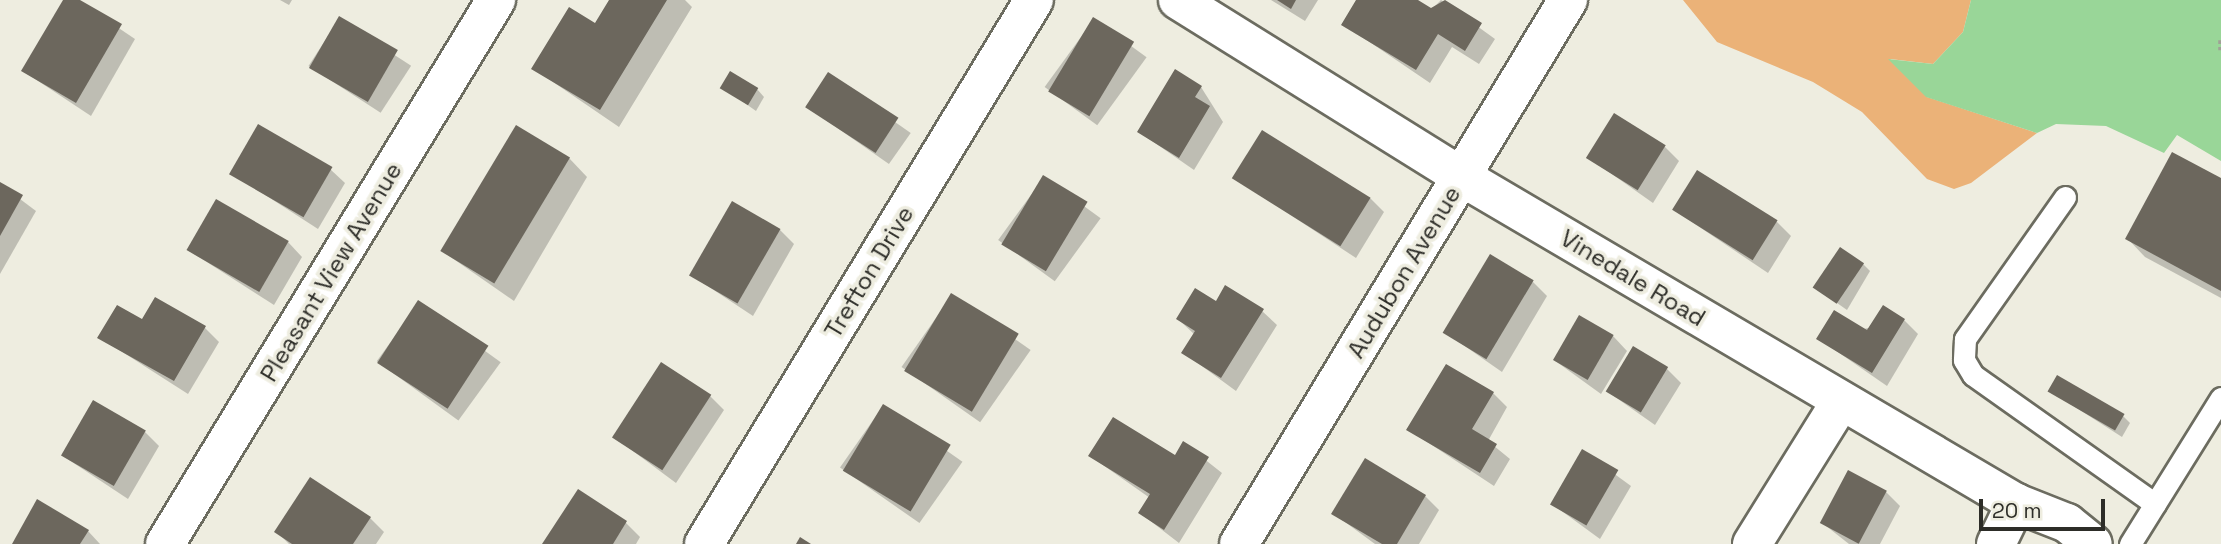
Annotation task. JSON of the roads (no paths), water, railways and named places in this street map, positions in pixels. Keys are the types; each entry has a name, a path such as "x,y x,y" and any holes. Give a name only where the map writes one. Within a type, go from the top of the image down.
{"street":[{"name":"Pleasant View Avenue","path":"165,544 496,0"},
{"name":"Trefton Drive","path":"704,544 1034,0"},
{"name":"Vinedale Road","path":"1178,0 1462,177 2016,503 2067,523 2093,544"},
{"name":"Audubon Avenue","path":"1239,544 1568,0"},
{"path":"1752,544 1841,401"},
{"path":"1996,544 2016,503"}],"lane":[{"path":"2065,197 1965,339 1964,360 1973,375 2155,504"},
{"path":"2130,544 2221,398"}]}
